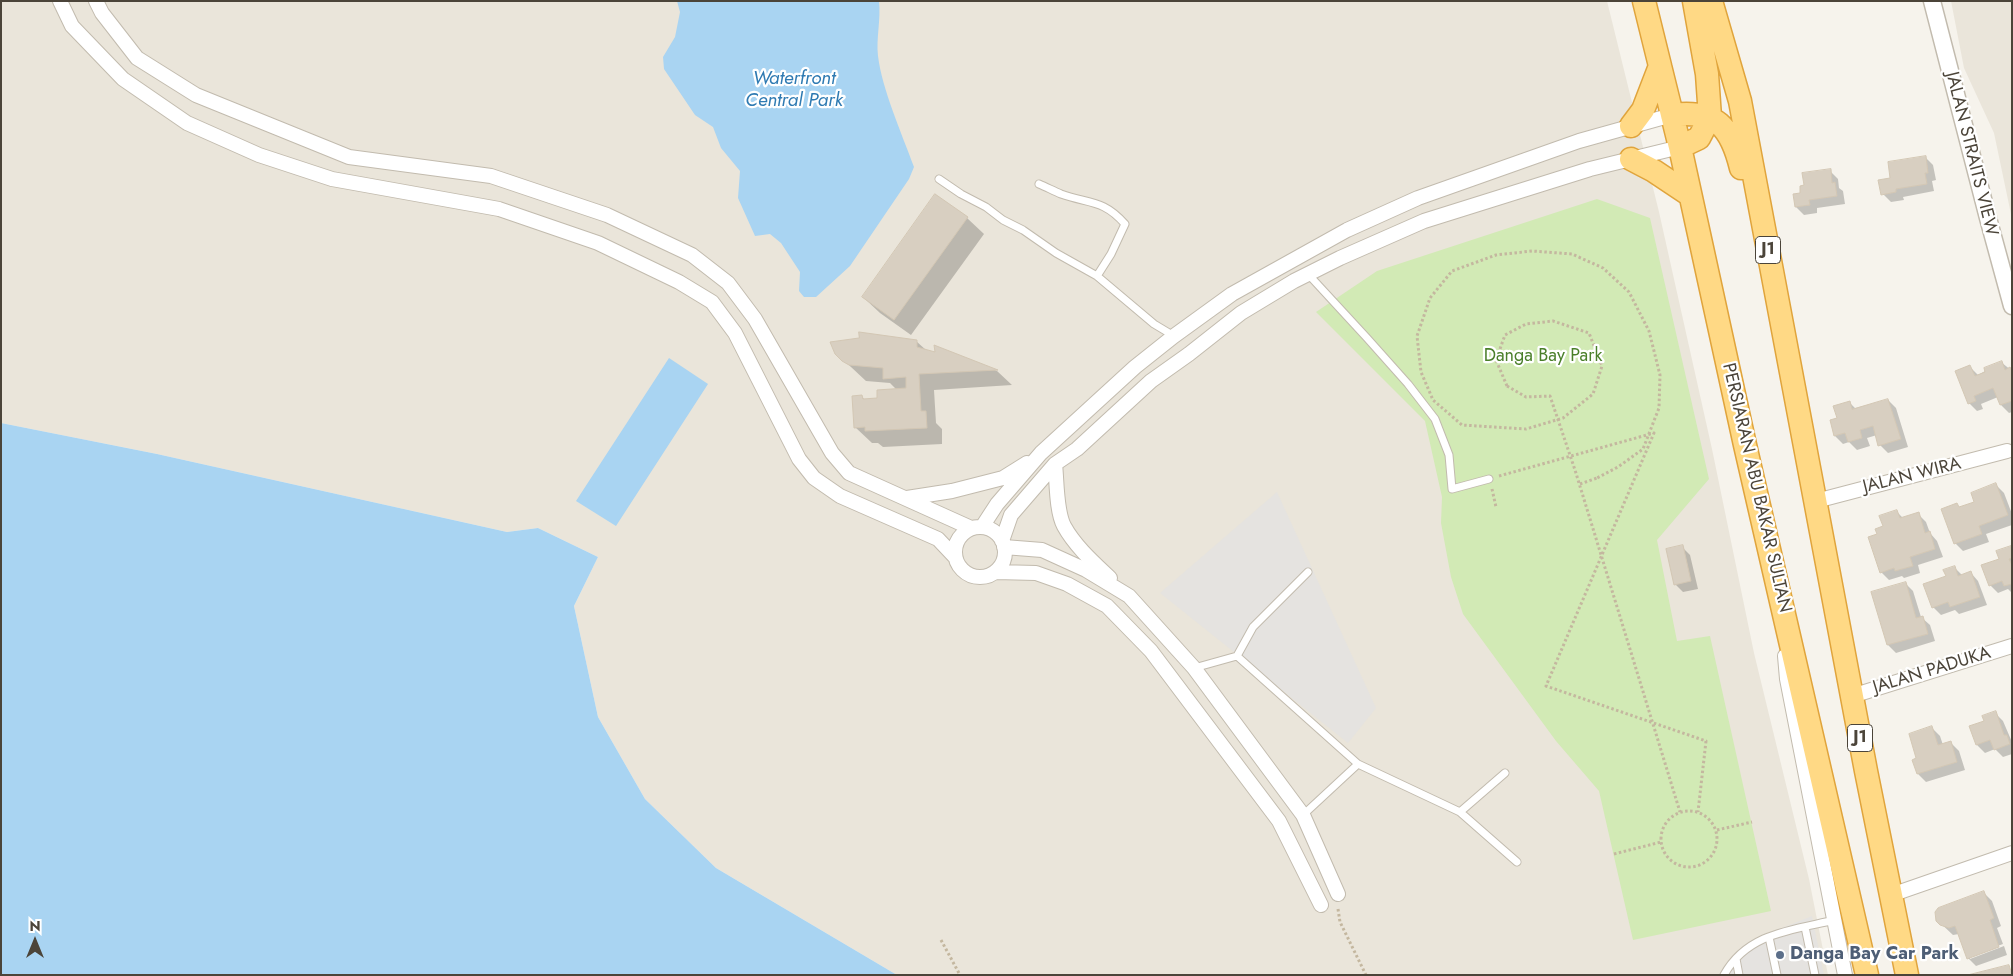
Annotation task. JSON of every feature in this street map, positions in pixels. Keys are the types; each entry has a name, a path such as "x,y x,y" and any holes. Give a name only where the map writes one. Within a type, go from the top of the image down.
{"highway":[{"name":"PERSIARAN ABU BAKAR SULTAN","path":"1644,1 1680,147 1745,445 1867,975"},
{"path":"1680,147 1699,138 1710,116 1707,74 1694,1"},
{"name":"J1","path":"1711,1 1740,100 1852,696 1907,975"},
{"path":"1631,126 1643,110 1660,66"},
{"path":"1672,115 1690,112 1710,116 1728,132 1738,155 1782,324"},
{"path":"1631,159 1654,170 1690,195"}],"street":[{"path":"60,1 72,26 123,79 187,123 259,155 332,179 508,212 598,244 679,282 712,302 736,333 800,459 814,478 840,496 938,538 955,557 962,569 974,576 988,576 996,572 1036,573 1067,584 1107,606 1151,651 1279,821 1321,905"},
{"path":"96,1 102,13 137,58 196,95 349,157 491,176 607,215 692,255 728,283 755,319 832,453 850,473 873,485 977,527 994,531 1003,544 1042,550 1086,570 1129,596"},
{"name":"JALAN STRAITS VIEW","path":"1932,1 2012,306"},
{"path":"955,557 957,542 962,534 977,527 1041,454 1135,367 1232,294 1347,230 1427,195 1579,141 1672,115"},
{"path":"996,572 1003,561 1003,544 1011,515 1055,464 1078,448 1151,381 1241,314 1308,274 1424,221 1590,169 1680,147"},
{"name":"JALAN WIRA","path":"1816,500 2007,451"},
{"path":"906,498 959,489 1003,478 1041,454"},
{"path":"1055,464 1063,525 1086,555 1129,596 1194,668 1303,815 1338,894"},
{"path":"1781,601 1787,679 1845,975"},
{"name":"JALAN PADUKA","path":"1852,696 2012,646"},
{"path":"1891,895 2012,853"}],"lane":[{"path":"939,179 1056,253 1097,276 1154,324 1174,336"},
{"path":"1039,184 1062,195 1096,203 1115,212 1125,224 1111,254 1097,276"},
{"path":"1308,274 1368,338 1435,419 1449,456 1452,490 1489,479"},
{"path":"1194,668 1237,656 1254,628 1308,572"},
{"path":"1237,656 1358,764 1460,812 1517,862"},
{"path":"1303,815 1358,764"},
{"path":"1460,812 1505,773"},
{"path":"1724,975 1742,951 1761,938 1835,920"},
{"path":"1805,927 1816,975"},
{"path":"1769,936 1777,975"},
{"path":"1736,959 1739,975"}],"path":[{"path":"1580,484 1618,467 1643,449 1659,408 1660,375 1649,331 1629,292 1603,268 1572,254 1532,251 1496,255 1452,271 1430,298 1417,336 1421,372 1433,400 1462,425 1526,429 1563,418 1594,394 1602,366 1589,333 1553,321 1526,324 1505,335 1496,360 1507,386 1526,396 1550,396 1571,456 1580,484 1680,812"},
{"path":"1496,507 1489,479 1654,433 1546,686 1706,741 1698,812"},
{"path":"1680,812 1698,812 1713,822 1717,830 1718,839 1712,857 1695,867 1676,864 1663,851 1661,842 1665,823 1672,816 1680,812"},
{"path":"1717,830 1752,822"},
{"path":"1614,854 1661,842"},
{"path":"1338,894 1340,922 1366,975"},
{"path":"941,940 960,975"}],"shaded area":[{"path":"1,1 1607,1 1659,212 1712,449 1754,653 1809,879 1828,975 897,975 716,868 645,799 598,717 574,606 598,557 538,528 507,532 157,454 1,423"},
{"path":"1951,1 2012,1 2012,219 1994,133 1964,68"},
{"path":"1277,492 1376,708 1348,743 1160,593"},
{"name":"Danga Bay Car Park","path":"1812,916 1824,975 1726,975 1752,940"}],"green space":[{"name":"Danga Bay Park","path":"1597,199 1650,218 1709,479 1657,540 1677,641 1710,636 1771,911 1633,940 1599,791 1556,741 1463,614 1451,577 1441,523 1442,497 1425,421 1316,312 1377,271"}],"water":[{"name":"Waterfront Central Park","path":"677,1 879,1 878,56 880,69 893,112 914,167 909,179 850,266 816,297 804,297 799,291 800,272 781,243 770,234 755,236 738,198 740,171 721,148 713,127 695,115 664,69 663,57 675,37 680,12"},
{"path":"669,358 708,384 616,526 576,501"},
{"path":"1,423 157,454 507,532 538,528 598,557 574,606 598,717 645,799 716,868 897,975 1,975"}],"building":[{"path":"1926,156 1928,173 1925,173 1927,184 1896,189 1896,192 1881,195 1878,180 1890,178 1888,162"},
{"path":"1831,169 1832,183 1835,182 1837,196 1809,200 1810,205 1795,207 1793,194 1800,193 1800,186 1804,185 1802,173"},
{"path":"935,194 968,217 894,320 862,297"},
{"path":"859,332 917,340 917,347 935,352 934,345 998,370 919,374 921,411 926,411 927,428 865,431 865,427 854,428 852,396 862,395 863,399 877,398 877,390 906,388 906,377 883,379 883,368 849,365 835,354 830,342 859,338"},
{"path":"2002,361 2005,370 2010,367 2012,371 2012,401 2000,405 1993,388 1974,396 1976,401 1968,404 1955,371 1970,365 1975,376 1985,372 1984,368"},
{"path":"1888,399 1901,439 1878,446 1873,426 1860,430 1862,438 1848,442 1845,433 1834,436 1830,420 1837,418 1833,406 1850,401 1852,409"},
{"path":"1996,483 2008,515 1979,526 1982,534 1954,544 1941,509 1957,503 1959,507 1974,502 1971,493"},
{"path":"1897,510 1900,518 1919,512 1925,533 1930,531 1935,549 1910,557 1913,566 1895,571 1894,568 1880,573 1868,537 1877,534 1875,529 1883,526 1879,516"},
{"path":"1683,545 1691,581 1674,585 1666,549"},
{"path":"2011,546 2012,558 2009,559 2012,565 2012,584 2004,586 2002,581 1989,586 1981,565 1999,559 1996,551"},
{"path":"1955,566 1958,576 1971,571 1980,597 1950,607 1948,602 1932,608 1923,584 1946,576 1943,570"},
{"path":"1906,582 1916,618 1923,616 1928,634 1887,645 1871,592"},
{"path":"1996,711 2004,735 2007,735 2010,744 1994,750 1990,740 1976,745 1969,726 1984,721 1982,716"},
{"path":"1932,726 1938,745 1951,741 1957,762 1917,774 1912,760 1916,758 1909,734"},
{"path":"1984,891 1994,918 1990,920 1999,947 1967,959 1955,926 1949,928 1940,925 1936,921 1935,912 1938,908"},
{"path":"2009,965 2012,975 1968,975"}],"place":[{"name":"Danga Bay Car Park","path":"1780,955"}]}
